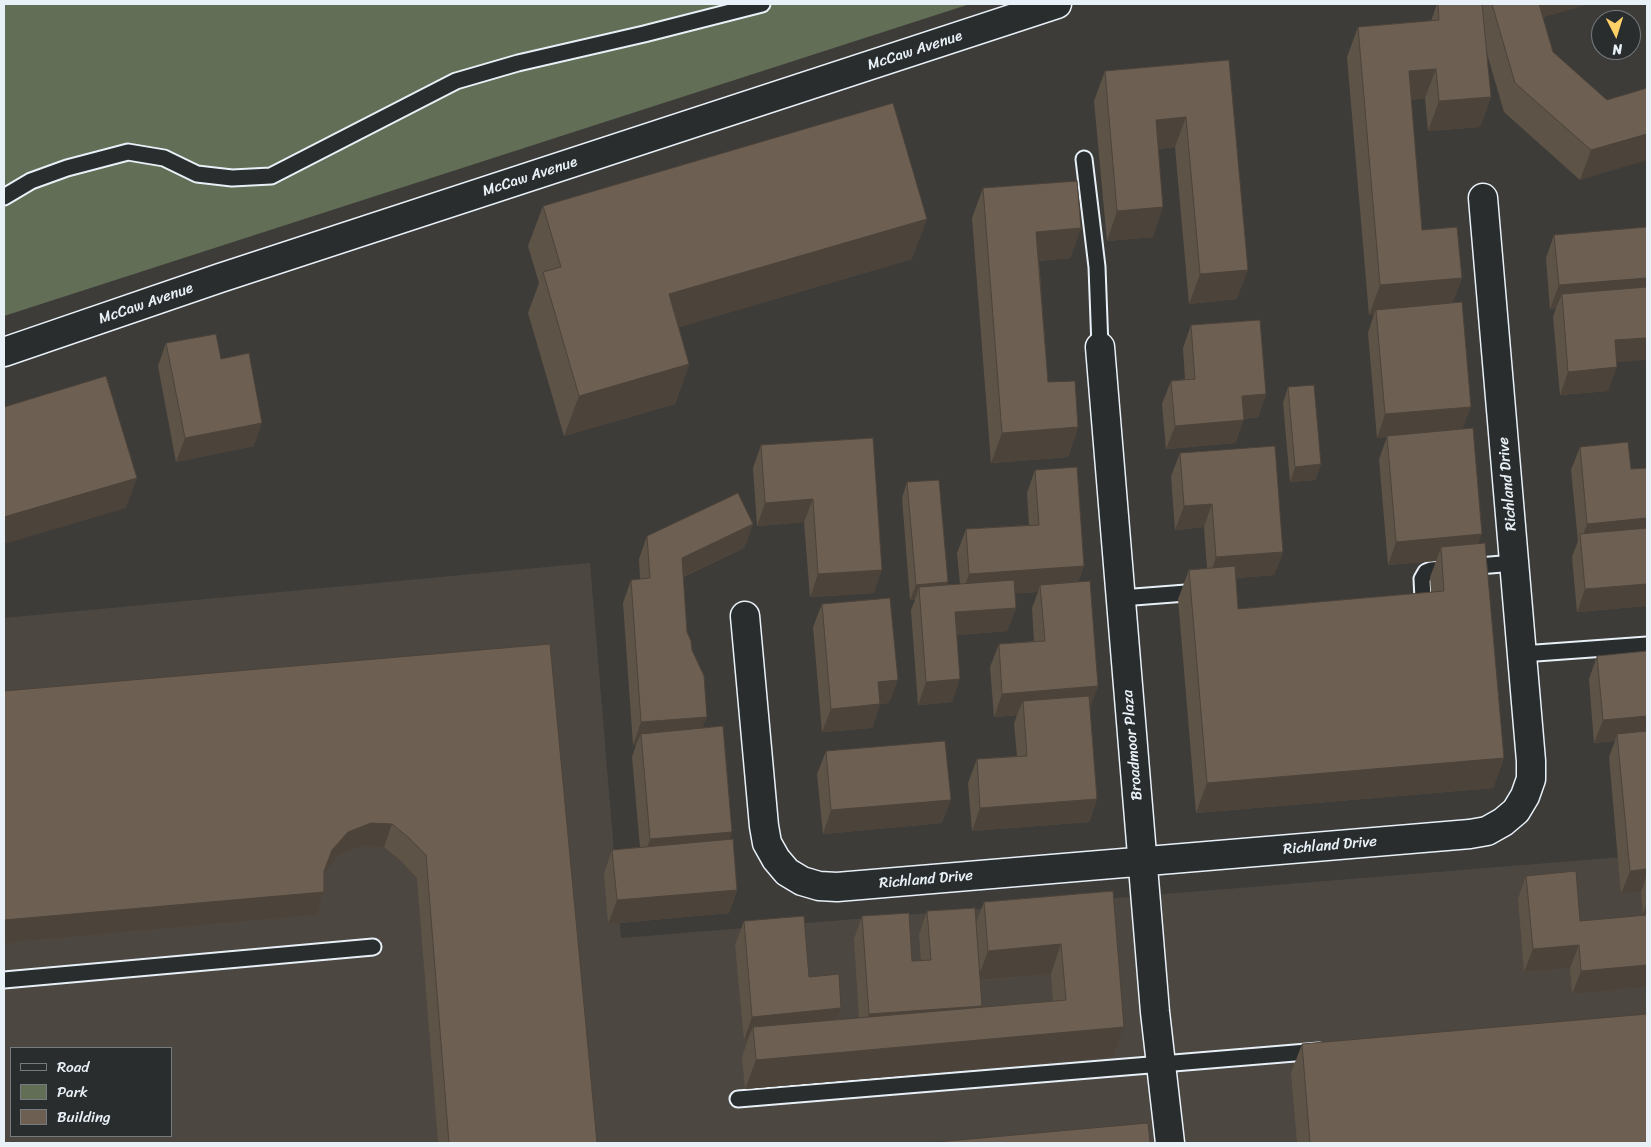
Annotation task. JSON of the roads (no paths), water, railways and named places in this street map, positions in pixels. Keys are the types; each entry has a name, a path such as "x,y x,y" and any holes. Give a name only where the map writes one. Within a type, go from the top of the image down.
{"street":[{"name":"McCaw Avenue","path":"4,352 220,278 1057,4"},
{"name":"Richland Drive","path":"745,616 767,843 776,859 787,872 802,881 819,886 837,887 1470,834 1487,831 1503,822 1516,811 1525,796 1531,779 1531,761 1483,198"},
{"name":"Broadmoor Plaza","path":"1100,347 1160,1064 1170,1143"}],"lane":[{"path":"4,197 31,181 67,168 128,152 164,158 197,174 232,178 271,176 456,82 518,63 762,4"},
{"path":"1084,159 1097,267 1100,347"},
{"path":"1397,610 1416,608 1421,604 1423,599 1422,579 1426,572 1431,570 1514,564"},
{"path":"1121,598 1210,592"},
{"path":"1522,654 1647,645"},
{"path":"4,980 373,947"},
{"path":"738,1099 1331,1050"}]}
